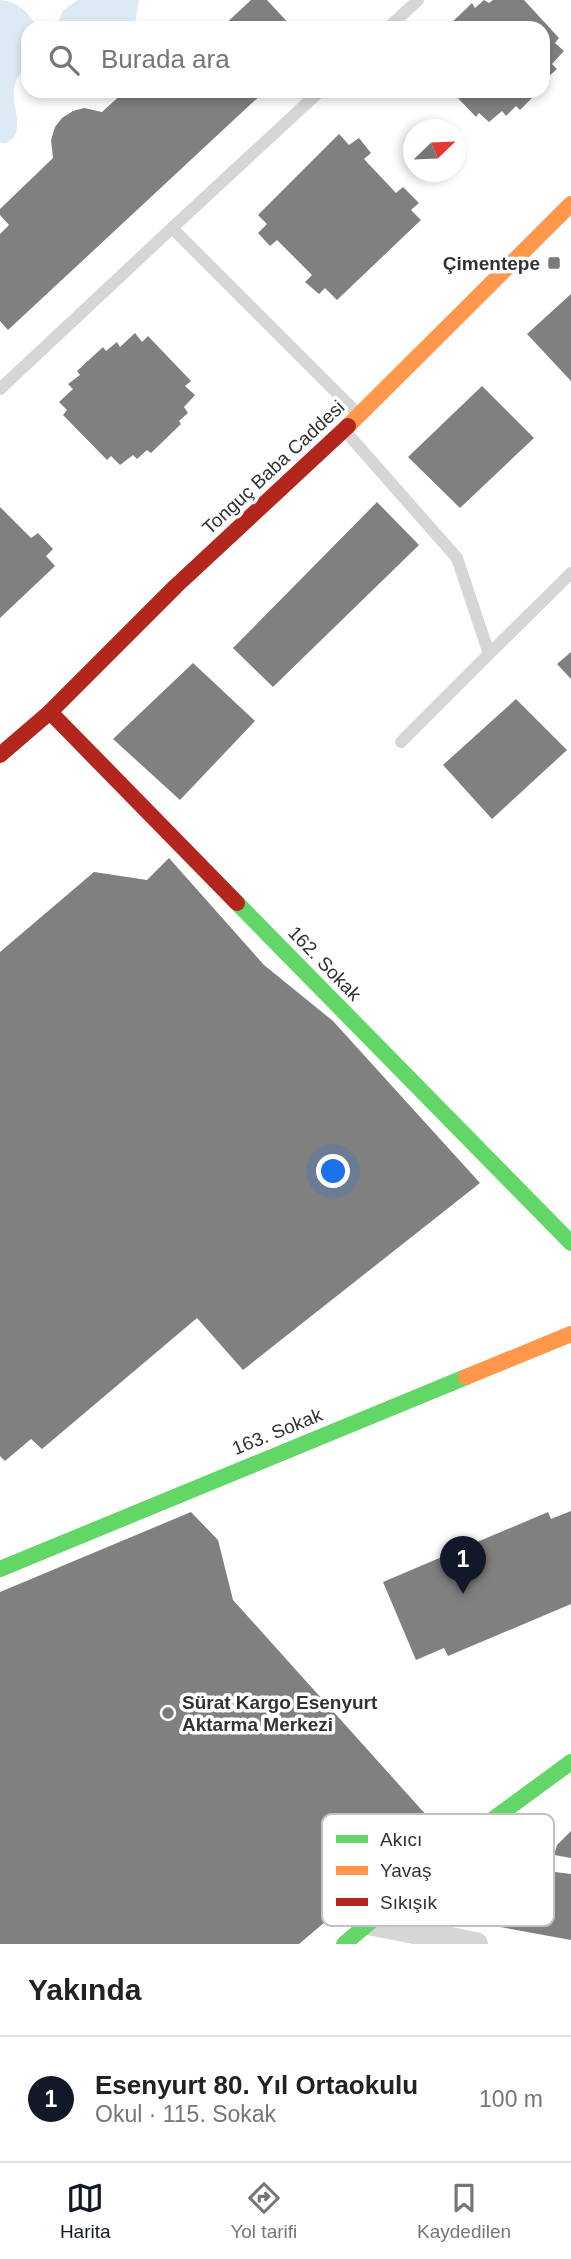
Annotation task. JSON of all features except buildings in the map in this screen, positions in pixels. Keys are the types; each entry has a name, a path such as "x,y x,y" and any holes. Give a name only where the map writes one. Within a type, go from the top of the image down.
{"street":[{"name":"Tonguç Baba Caddesi","path":"0,755 50,712 176,586 359,416 497,275 571,204"},
{"name":"162. Sokak","path":"50,712 571,1243"},
{"name":"163. Sokak","path":"0,1569 571,1334"},
{"path":"501,1814 569,1766"},
{"path":"344,1944 365,1926"},
{"path":"383,1926 476,1944"}],"lane":[{"path":"396,21 418,0"},
{"path":"0,389 312,98"},
{"path":"172,228 359,416"},
{"path":"344,429 457,558 489,654"},
{"path":"401,742 571,573"}],"shaded area":[{"path":"0,0 22,9 33,21 21,21 21,73 14,86 17,131 14,138 0,143"},
{"path":"78,0 139,0 135,21 59,21 63,10"}],"traffic: fast":[{"path":"237,903 571,1243"},
{"path":"0,1569 466,1377"},
{"path":"500,1814 571,1762"},
{"path":"344,1944 365,1926"}],"traffic: slow":[{"path":"348,426 571,204"},
{"path":"466,1377 571,1334"}],"traffic: jam":[{"path":"0,755 50,712 176,586 348,426"},
{"path":"50,712 237,903"}],"place":[{"name":"Çimentepe","path":"554,263"},
{"name":"Esenyurt 80. Yıl Ortaokulu","path":"463,1594"},
{"name":"Sürat Kargo Esenyurt Aktarma Merkezi","path":"168,1713"}]}
